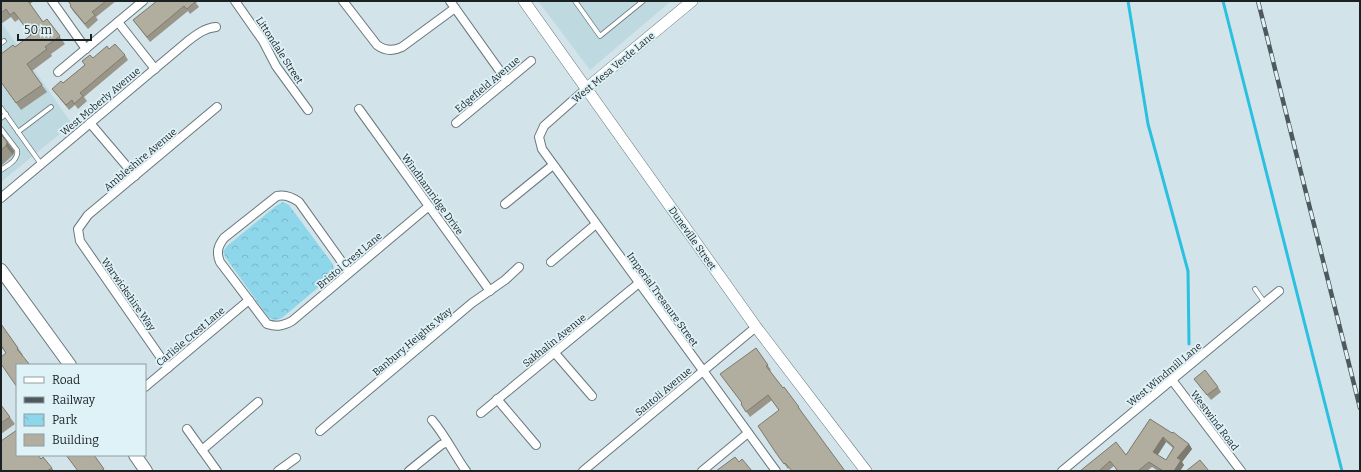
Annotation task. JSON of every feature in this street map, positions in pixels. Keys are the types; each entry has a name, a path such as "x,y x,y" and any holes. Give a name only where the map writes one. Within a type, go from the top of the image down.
{"main road":[{"path":"1,270 69,364"},
{"path":"136,456 146,471"}],"street":[{"path":"52,1 86,49"},
{"path":"58,72 143,1"},
{"name":"Littondale Street","path":"235,1 263,42 276,66 308,110"},
{"path":"343,1 377,45 382,49 396,50 402,47 452,4 507,81"},
{"name":"Duneville Street","path":"524,1 756,327 866,471"},
{"name":"West Mesa Verde Lane","path":"539,137 544,126 587,88 692,1"},
{"path":"118,22 154,69"},
{"name":"West Moberly Avenue","path":"1,198 188,41 201,32 216,27"},
{"name":"Edgefield Avenue","path":"456,123 531,61"},
{"name":"Ambleshire Avenue","path":"78,229 88,215 218,107"},
{"name":"Windhamridge Drive","path":"359,109 490,291"},
{"path":"90,123 135,176"},
{"name":"Imperial Treasure Street","path":"539,137 542,149 776,471"},
{"path":"506,204 553,164"},
{"path":"248,300 220,262 217,250 224,238 277,196 283,195 293,198 299,202 350,272"},
{"name":"Bristol Crest Lane","path":"248,300 267,324 280,326 285,325 292,321 429,206"},
{"path":"551,262 596,224"},
{"name":"Warwickshire Way","path":"78,229 80,241 168,368"},
{"name":"Banbury Heights Way","path":"320,431 472,304 510,276 519,267"},
{"name":"Sakhalin Avenue","path":"481,413 639,283"},
{"name":"West Windmill Lane","path":"1062,471 1279,291"},
{"name":"Carlisle Crest Lane","path":"146,386 248,300"},
{"name":"Santoli Avenue","path":"583,471 756,327"},
{"path":"554,352 592,396"},
{"name":"Westwind Road","path":"1172,380 1241,471"},
{"path":"497,399 536,445"},
{"path":"202,450 258,402"},
{"path":"432,420 440,429 466,471"},
{"path":"187,429 217,471"},
{"path":"702,471 748,433"},
{"path":"409,471 447,442"},
{"path":"278,471 296,458"}],"lane":[{"path":"583,1 577,3 600,36 643,1"},
{"path":"18,132 51,107"},
{"path":"1,108 41,164"},
{"path":"1,118 6,114"},
{"path":"1,129 17,150 18,154 17,158 1,170"},
{"path":"1255,289 1265,302"}],"shaded area":[{"path":"538,1 671,1 590,70"},
{"path":"1,22 72,124 1,182"}],"green space":[{"path":"283,202 289,205 332,263 334,268 333,275 282,318 275,320 269,318 223,252 227,246"}],"building":[{"path":"1,1 28,1 43,22 47,19 60,36 45,47 47,49 27,64 42,85 16,103 1,82 1,54 13,45 15,47 31,35 14,12 10,15 6,9 1,13"},
{"path":"68,1 106,1 92,12 95,15 85,24 70,6 71,5"},
{"path":"157,1 195,2 187,9 184,6 147,37 133,20"},
{"path":"115,44 125,55 80,93 83,96 74,104 72,100 66,105 52,89 61,81 63,83 85,65 82,61 90,55 93,58 107,46 109,49"},
{"path":"1,134 7,142 6,146 1,150"},
{"path":"1,324 18,348 17,349 29,364 16,364 16,386 1,364 1,357 6,353 1,345"},
{"path":"756,348 768,365 766,366 783,388 784,387 845,471 792,471 785,463 784,464 758,426 779,410 768,395 746,412 741,404 742,403 720,374"},
{"path":"1205,370 1218,387 1207,395 1194,379"},
{"path":"1,405 10,417 1,423"},
{"path":"1150,419 1172,433 1173,432 1189,444 1177,458 1181,460 1174,471 1163,471 1149,462 1138,471 1118,471 1110,461 1099,471 1080,471 1116,442 1126,455","holes":["1163,437 1174,447 1166,460 1153,452"]},
{"path":"16,431 16,456 39,456 41,459 43,457 52,468 47,471 1,471 1,441"},
{"path":"67,456 95,456 104,469 101,471 78,471"},
{"path":"735,457 739,462 742,459 752,471 716,471"},
{"path":"1200,460 1209,471 1186,471"}],"waterway":[{"path":"1128,1 1148,124 1188,271 1189,344"},
{"path":"1223,1 1342,471"}],"railway":[{"path":"1258,1 1360,408"}]}
